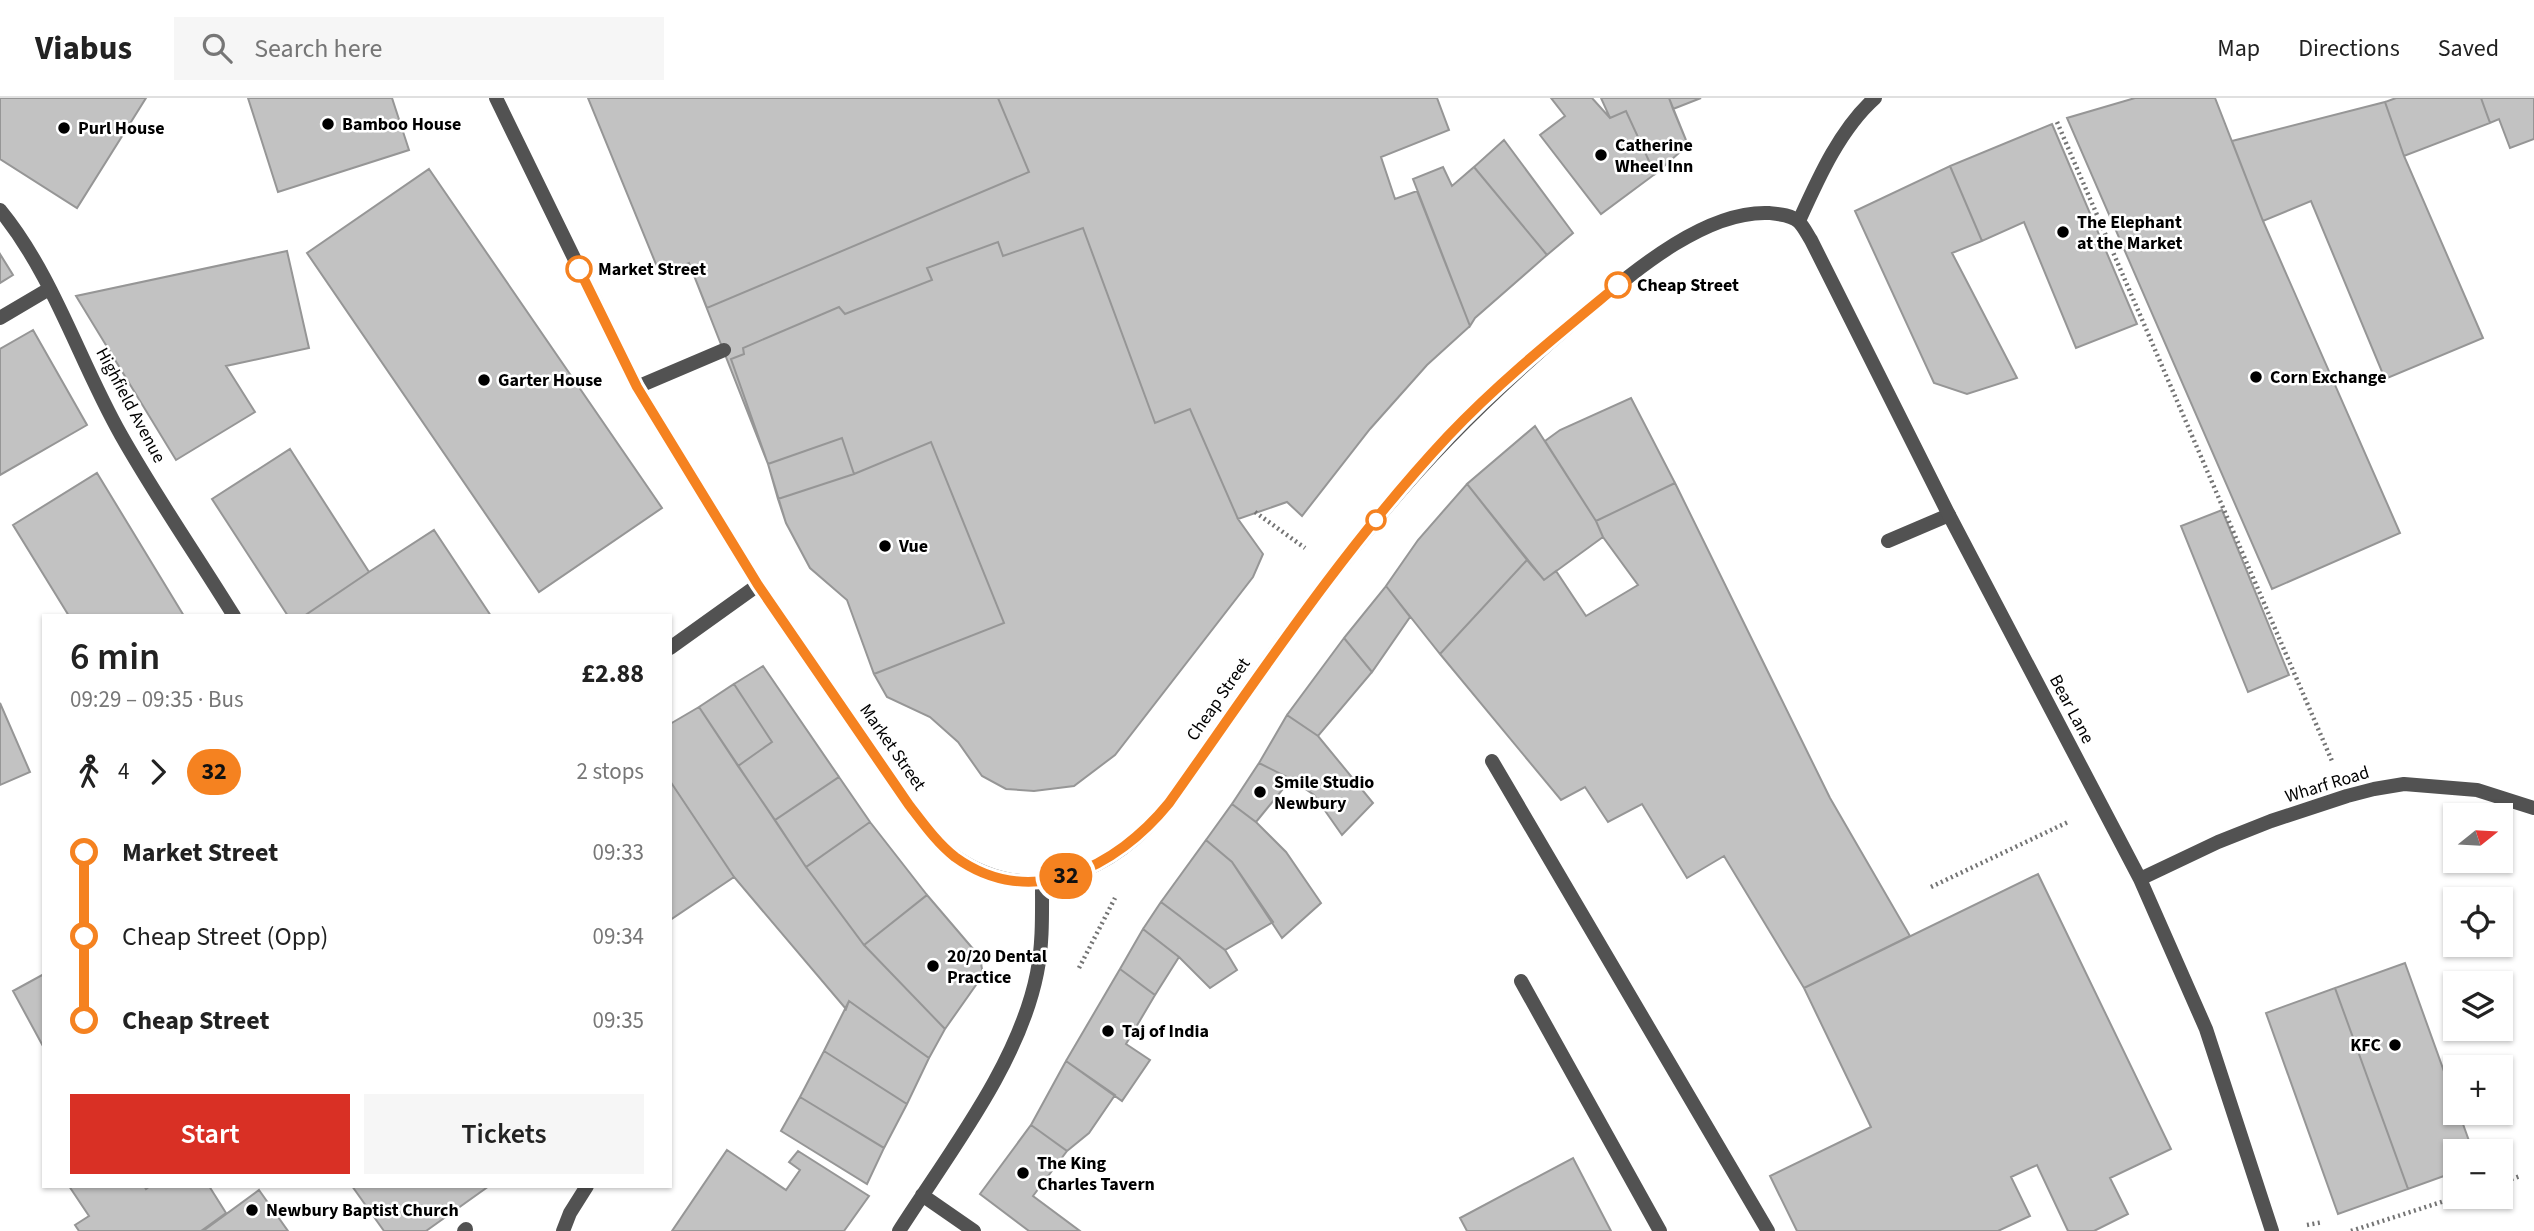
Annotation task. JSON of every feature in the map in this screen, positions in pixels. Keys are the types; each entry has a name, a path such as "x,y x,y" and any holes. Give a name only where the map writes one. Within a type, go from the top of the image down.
{"street":[{"name":"Market Street","path":"496,98 637,387 758,585 909,805 932,835 954,856 978,870 1009,880 1042,883"},
{"path":"1799,221 1814,188 1858,114 1875,98"},
{"name":"Highfield Avenue","path":"0,210 18,232 63,313 120,434 233,614"},
{"name":"Cheap Street","path":"1042,883 1098,863 1134,841 1150,827 1288,632 1385,510 1449,436 1540,350 1638,268 1680,241 1733,217 1748,214 1779,214 1799,221"},
{"name":"Bear Lane","path":"1799,221 2140,879 2206,1029 2272,1231"},
{"path":"0,318 49,289"},
{"path":"637,387 724,350"},
{"path":"1888,541 1949,515"},
{"path":"672,647 758,585"},
{"path":"1492,761 1768,1231"},
{"name":"Wharf Road","path":"2140,879 2218,842 2347,796 2404,784 2477,790 2534,808"},
{"path":"899,1231 984,1099 1013,1045 1037,974 1042,930 1042,883"},
{"path":"1521,981 1660,1231"},
{"path":"564,1231 570,1213 586,1188"},
{"path":"922,1195 974,1231"}],"path":[{"path":"2057,122 2347,796"},
{"path":"1255,512 1336,572"},
{"path":"1931,887 2100,805"},
{"path":"2513,1179 2521,1177"},
{"path":"2351,1231 2443,1201"}],"building":[{"name":"Purl House","path":"0,98 146,98 77,208 0,159"},
{"name":"Bamboo House","path":"248,98 392,98 409,150 278,192"},
{"path":"588,98 998,98 1029,172 707,308 689,263 660,274"},
{"path":"588,98 1437,98 1449,130 1381,157 1395,199 1417,191 1470,326 1427,365 1370,429 1302,516 1287,502 1238,519 1263,554 1253,577 1115,755 1074,786 1034,791 1006,789 982,776 958,742 930,717 887,697 874,674 847,600 810,568 786,523 768,464 689,263 660,274"},
{"name":"Catherine Wheel Inn","path":"1551,98 1592,98 1610,118 1626,111 1655,174 1601,214 1540,135 1565,116"},
{"path":"1601,98 1669,98 1688,145 1655,174 1626,111 1610,118"},
{"path":"1601,98 1701,98 1673,109 1688,145 1655,174 1626,111 1610,118"},
{"path":"1669,98 1701,98 1673,109"},
{"name":"Corn Exchange","path":"2135,98 2215,98 2263,221 2400,533 2272,589 2067,118"},
{"path":"2396,98 2481,98 2490,123 2404,156 2385,102"},
{"path":"2481,98 2534,98 2534,139 2510,148 2499,119 2490,123"},
{"path":"2385,102 2404,156 2483,338 2385,379 2311,201 2263,221 2232,141"},
{"name":"The Elephant at the Market","path":"2052,124 2137,324 2076,348 2024,222 1982,241 1950,166"},
{"path":"1504,140 1573,233 1547,255 1474,167"},
{"path":"1950,166 1982,241 1952,253 2017,378 1967,394 1934,383 1855,211"},
{"path":"1443,167 1452,186 1474,167 1547,255 1475,318 1470,326 1413,179"},
{"name":"Garter House","path":"429,169 662,508 539,592 307,253"},
{"path":"1083,228 1155,423 1190,409 1238,519 1263,554 1253,577 1115,755 1074,786 1034,791 1006,789 982,776 958,742 930,717 887,697 874,674 1004,623 931,442 854,474 842,438 768,464 731,359 744,354 743,348 839,307 845,314 932,280 927,268 998,242 1003,256"},
{"path":"287,251 309,348 226,366 255,412 176,460 76,296"},
{"path":"0,254 13,275 0,283"},
{"path":"33,330 87,425 0,475 0,349"},
{"path":"1631,398 1675,483 1596,521 1545,441 1560,430"},
{"path":"1535,426 1596,521 1603,537 1544,580 1467,484"},
{"path":"842,438 854,474 778,499 768,464"},
{"name":"Vue","path":"931,442 1004,623 874,674 847,600 810,568 786,523 778,499 854,474"},
{"path":"290,449 369,572 307,614 287,614 212,499"},
{"path":"97,473 183,614 68,614 13,525"},
{"path":"1675,483 1830,798 1910,936 1804,988 1724,856 1687,878 1642,804 1608,822 1585,787 1561,800 1440,654 1527,560 1544,580 1556,571 1586,616 1638,585 1603,537 1596,521"},
{"path":"1467,484 1527,560 1440,654 1386,586 1418,540"},
{"path":"2222,510 2289,675 2248,692 2181,526"},
{"path":"434,530 490,614 307,614"},
{"path":"1386,586 1410,617 1372,672 1344,638"},
{"path":"1344,638 1372,672 1318,736 1287,715"},
{"path":"763,666 839,777 775,820 738,766 772,742 734,684"},
{"path":"734,684 772,742 738,766 699,707"},
{"path":"0,703 30,772 0,785"},
{"path":"699,707 806,867 864,945 945,1029 929,1058 849,1001 846,1009 734,877 672,784 672,723"},
{"path":"1287,715 1318,736 1373,803 1342,835 1314,795 1291,779 1259,763"},
{"name":"Smile Studio Newbury","path":"1259,763 1291,779 1256,822 1232,804"},
{"path":"839,777 870,822 806,867 775,820"},
{"path":"672,784 734,877 672,919"},
{"path":"1232,804 1256,822 1286,852 1321,903 1282,938 1232,862 1206,840"},
{"path":"870,822 927,895 864,945 806,867"},
{"path":"1206,840 1232,862 1273,922 1225,950 1161,902"},
{"path":"2038,874 2171,1149 2110,1178 2128,1214 2094,1231 2068,1231 2037,1165 2011,1177 2030,1216 1998,1231 1797,1231 1770,1176 1871,1127 1804,988"},
{"name":"20/20 Dental Practice","path":"927,895 980,957 983,975 945,1029 864,945"},
{"path":"1161,902 1225,950 1237,970 1210,988 1179,957 1143,929"},
{"path":"1143,929 1179,957 1155,995 1120,969"},
{"name":"KFC","path":"2405,963 2443,1069 2443,1125 2463,1125 2468,1139 2443,1139 2443,1176 2408,1189 2335,988"},
{"name":"Taj of India","path":"1120,969 1155,995 1126,1044 1150,1060 1122,1101 1066,1061"},
{"path":"42,975 42,1044 13,991"},
{"path":"2335,988 2408,1189 2338,1214 2266,1013"},
{"path":"849,1001 929,1058 907,1104 824,1051"},
{"path":"824,1051 907,1104 884,1148 800,1097"},
{"path":"1066,1061 1115,1095 1089,1133 1067,1151 1031,1125"},
{"path":"800,1097 884,1148 867,1184 781,1131"},
{"name":"The King Charles Tavern","path":"1031,1125 1067,1151 1033,1196 1080,1231 1029,1231 980,1194"},
{"path":"727,1150 786,1190 800,1170 789,1162 798,1151 869,1196 844,1231 672,1231"},
{"path":"1573,1158 1611,1231 1467,1231 1460,1218"},
{"path":"70,1188 210,1188 226,1213 201,1231 79,1231 75,1225 89,1216"},
{"path":"353,1188 486,1188 426,1231 384,1231"},
{"name":"Newbury Baptist Church","path":"259,1190 288,1231 203,1231"}],"bus line":[{"name":"32","path":"579,269 637,387 758,585 909,805 932,835 954,856 978,870 1009,880 1042,883 1098,863 1134,841 1150,827 1288,632 1401,491 1449,436 1495,392 1540,350 1618,285"}],"place":[{"name":"Bamboo House","path":"328,124"},
{"name":"Purl House","path":"64,128"},
{"name":"Catherine Wheel Inn","path":"1601,155"},
{"name":"The Elephant at the Market","path":"2063,232"},
{"name":"Market Street","path":"579,269"},
{"name":"Cheap Street","path":"1618,285"},
{"name":"Corn Exchange","path":"2256,377"},
{"name":"Garter House","path":"484,380"},
{"name":"Vue","path":"885,546"},
{"name":"Smile Studio Newbury","path":"1260,792"},
{"name":"20/20 Dental Practice","path":"933,966"},
{"name":"Taj of India","path":"1108,1031"},
{"name":"KFC","path":"2395,1045"},
{"name":"The King Charles Tavern","path":"1023,1173"},
{"name":"Newbury Baptist Church","path":"252,1210"}]}
